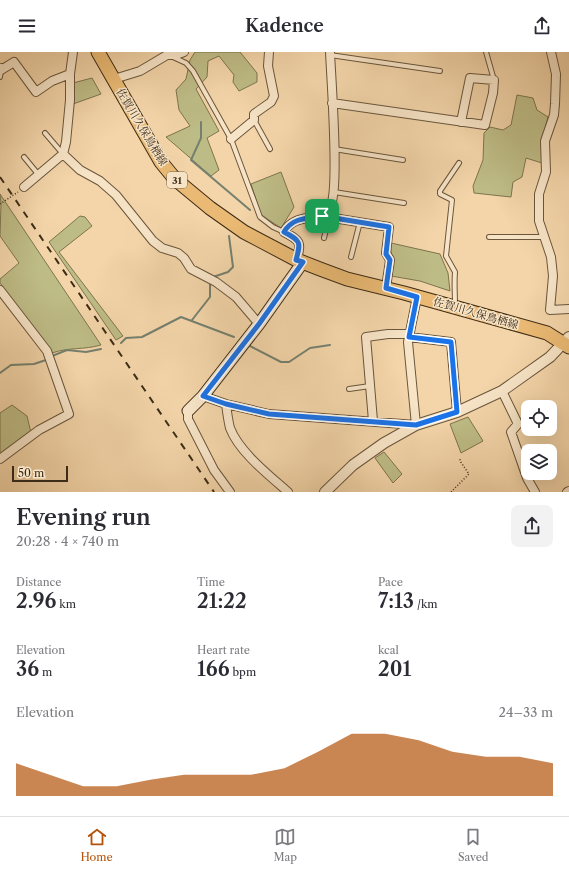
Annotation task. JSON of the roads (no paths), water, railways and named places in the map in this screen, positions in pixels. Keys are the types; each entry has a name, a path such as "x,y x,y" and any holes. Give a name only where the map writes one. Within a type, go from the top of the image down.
{"main road":[{"name":"佐賀川久保鳥栖線","path":"98,52 157,156 175,179 210,208 244,232 300,261 347,279 386,288 547,333 567,342"},
{"path":"188,411 203,396 259,324 300,261"}],"street":[{"path":"24,187 63,154 69,115 70,74 74,52"},
{"path":"114,79 140,71 166,53 184,52"},
{"path":"231,139 254,120 254,114 270,102 274,96 268,66 269,52"},
{"path":"551,52 556,74 555,104 554,115 545,140 546,172 539,194 539,221 551,257 553,276 550,310 569,309"},
{"path":"325,216 332,204 334,192 334,149 330,54"},
{"path":"0,72 14,62 36,92 52,81 70,74"},
{"path":"332,103 462,122 485,125 493,93 494,80 470,78 462,122"},
{"path":"63,154 80,170 100,182 116,195 153,241 162,248 178,253 184,258 191,269 216,282 236,297 259,324"},
{"path":"300,261 300,245 297,239 284,232 288,225 296,220 325,216 389,227 386,254 390,260 386,288"},
{"path":"0,290 47,351 68,414 39,430 0,459"},
{"path":"416,425 409,336 417,297"},
{"path":"373,421 366,337 388,334 451,342 457,412"},
{"path":"326,492 367,454 416,425 457,412 502,391 517,382 567,342"},
{"path":"502,391 518,424 512,432 527,478 535,492"},
{"path":"203,396 226,404 269,414 416,425"},
{"path":"226,404 228,420 235,438 264,470 288,492"},
{"path":"188,411 188,419 214,470 230,492"}],"lane":[{"path":"486,52 494,80"},
{"path":"166,53 186,63 193,71 231,139 260,217 273,227 284,232"},
{"path":"330,54 440,71"},
{"path":"254,120 270,149"},
{"path":"45,133 63,154"},
{"path":"334,149 403,160"},
{"path":"24,157 38,174"},
{"path":"454,308 455,291 453,280 455,272 446,256 452,200 440,194 444,184 459,163"},
{"path":"334,192 404,203"},
{"path":"324,238 325,216"},
{"path":"351,257 360,222"},
{"path":"489,237 545,237"},
{"path":"349,389 370,386"}],"waterway":[{"path":"201,122 201,138 191,160 250,210"},
{"path":"213,277 228,272 233,267 229,236"},
{"path":"192,320 210,297 210,284"},
{"path":"121,343 126,338 142,337 181,317 234,337"},
{"path":"250,346 281,362 289,362 310,348 330,345"},
{"path":"52,356 67,350 86,352 101,349"},
{"path":"0,373 11,365 34,364 46,360"}],"railway":[{"path":"0,177 214,492"}]}
